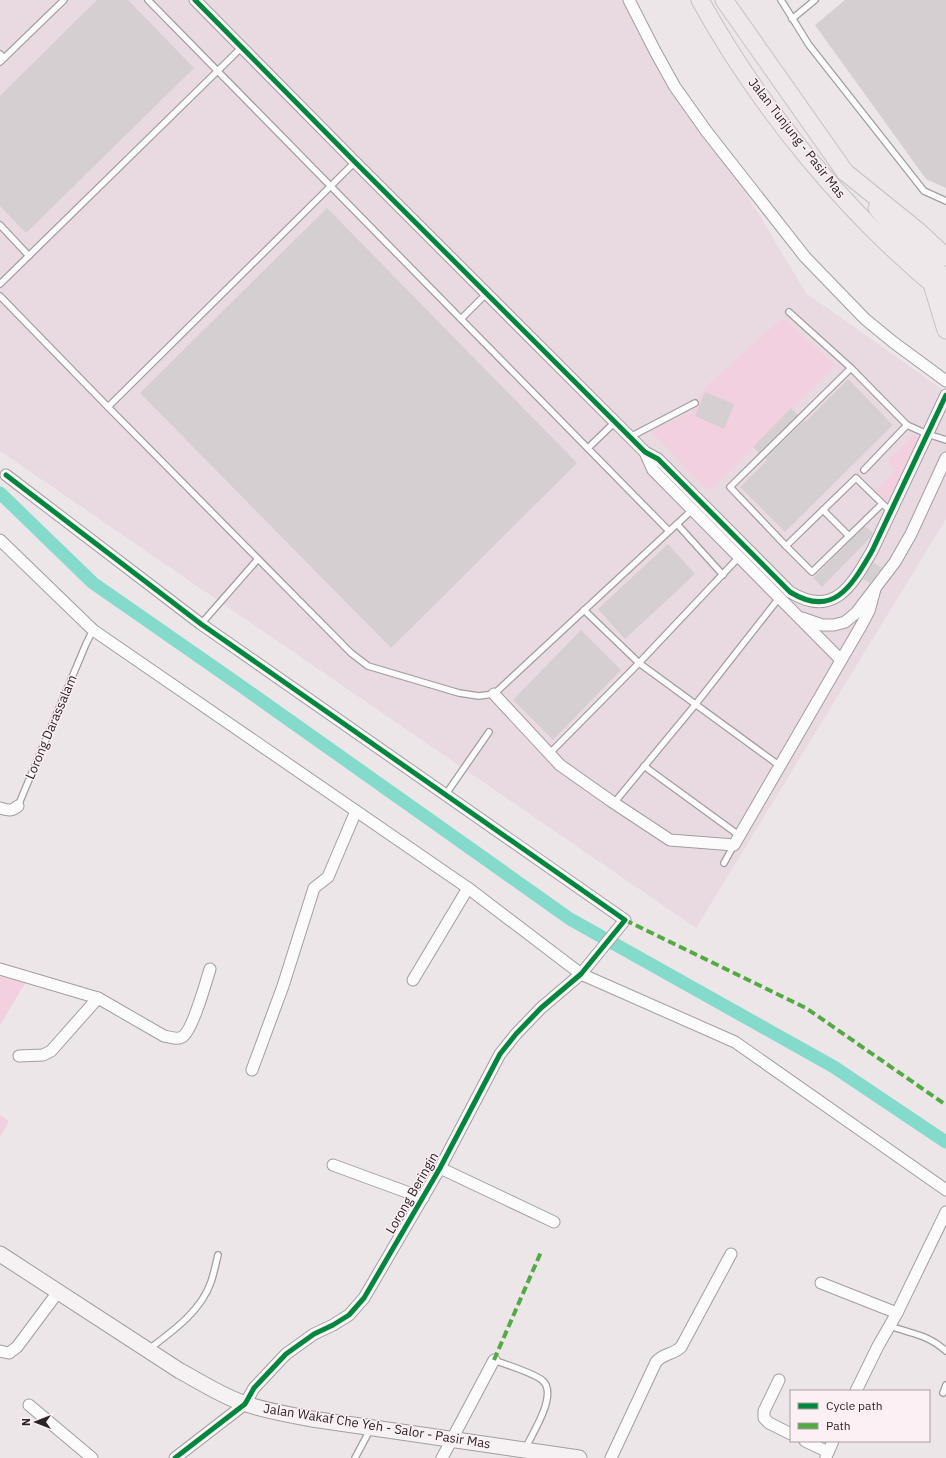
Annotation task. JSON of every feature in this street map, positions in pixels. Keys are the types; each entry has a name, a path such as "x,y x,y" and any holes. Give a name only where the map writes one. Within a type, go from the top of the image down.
{"main road":[{"name":"Jalan Tunjung - Pasir Mas","path":"700,0 732,54 771,110 840,196 939,282 946,295"},
{"name":"Jalan Tunjung - Pasir Mas","path":"724,0 845,172 918,231 946,257"},
{"path":"845,172 909,244 939,282 946,330"},
{"name":"Jalan Wakaf Che Yeh - Salor - Pasir Mas","path":"0,1254 147,1350 205,1384 245,1404 282,1414 580,1458"}],"street":[{"path":"195,0 630,437 646,452 658,459 790,592 801,599 827,601 838,597 847,589 872,551 886,507 927,434 946,395"},
{"path":"629,0 675,87 707,132 805,257 865,319 893,342 946,381"},
{"path":"646,452 653,470 841,660"},
{"path":"797,616 822,625 834,625 845,622 856,613 895,562 911,534 946,458"},
{"path":"6,475 201,624 446,794"},
{"path":"0,540 94,630 468,888 581,974 735,1042 946,1190"},
{"path":"494,694 560,765 670,840 737,840 869,610 875,589"},
{"name":"Lorong Beringin","path":"245,1404 254,1388 286,1354 314,1334 334,1325 349,1315 364,1298 440,1168 500,1054 516,1034 541,1008 581,974 626,920 446,794"},
{"name":"Lorong Darassalam","path":"0,808 9,811 14,810 18,806"},
{"path":"252,1070 283,986 314,888 328,877 356,811"},
{"path":"413,980 468,888"},
{"path":"0,968 98,998 164,1036 180,1038 185,1035 194,1017 210,969"},
{"path":"19,1056 42,1055 52,1051 98,998"},
{"path":"334,1165 423,1198"},
{"path":"440,1168 554,1222"},
{"path":"856,1390 878,1346 897,1313 946,1212"},
{"path":"611,1458 656,1362 660,1357 677,1351 681,1347 731,1254"},
{"path":"821,1283 897,1313"},
{"path":"0,1351 9,1352 17,1347 58,1292"},
{"path":"442,1458 494,1360"},
{"path":"779,1380 764,1411 764,1418 769,1423 790,1434"},
{"path":"175,1458 245,1404"},
{"path":"29,1405 92,1458"},
{"path":"807,1442 827,1455 833,1442"}],"lane":[{"path":"1,58 64,0"},
{"path":"148,0 669,531"},
{"path":"782,0 792,19 809,45 924,191 946,201"},
{"path":"792,19 815,0"},
{"path":"0,284 242,47"},
{"path":"108,407 355,162"},
{"path":"0,225 29,256"},
{"path":"461,319 486,294"},
{"path":"0,296 351,653 368,666 459,693 479,696 494,694 692,510"},
{"path":"789,312 851,368 907,425 927,434 946,440"},
{"path":"786,546 856,478 886,507 849,536 812,572 786,546 730,487 851,368"},
{"path":"630,437 695,403"},
{"path":"588,448 615,422"},
{"path":"864,470 907,425"},
{"path":"823,510 849,536"},
{"path":"677,524 723,575"},
{"path":"550,753 639,663 739,557"},
{"path":"201,624 258,559"},
{"path":"614,803 695,705 779,598"},
{"path":"584,610 639,663 780,766"},
{"name":"Lorong Darassalam","path":"18,806 86,644 94,630"},
{"path":"446,794 490,732"},
{"path":"644,766 737,840 724,863"},
{"path":"147,1350 182,1324 200,1303 211,1282 218,1255"},
{"path":"890,1326 916,1333 937,1343 946,1351"},
{"path":"494,1360 543,1380 547,1387 547,1403 524,1450"},
{"path":"943,1393 946,1385"},
{"path":"355,1458 372,1427"}],"shaded area":[{"path":"0,0 630,0 806,293 946,392 946,519 696,928 0,451"},
{"path":"783,318 835,365 709,491 650,430 693,412 703,389"},
{"path":"914,434 923,438 891,504 876,491 896,469 887,461"},
{"path":"0,974 26,982 0,1025"},
{"path":"0,1115 9,1121 0,1137"}],"building":[{"path":"97,0 128,0 194,68 26,233 0,206 0,96"},
{"path":"845,0 946,0 946,188 926,179 815,25"},
{"path":"327,208 577,463 391,648 140,393"},
{"path":"848,379 893,425 785,532 740,487 767,460 765,459"},
{"path":"705,392 734,404 724,429 695,416"},
{"path":"791,408 798,415 759,453 753,447"},
{"path":"865,526 873,533 871,537 822,587 813,578"},
{"path":"668,544 695,574 625,639 598,609"},
{"path":"873,562 882,568 870,583 863,579"},
{"path":"581,630 621,670 553,740 513,700"}],"waterway":[{"path":"0,493 93,583 570,919 834,1067 946,1142"}],"marked path":[{"path":"625,920 806,1008 946,1105"},
{"path":"494,1360 541,1252"}],"cycle path":[{"path":"195,0 645,452 658,459 790,592 805,599 819,602 830,600 840,594 857,576 872,551 946,395"},
{"path":"6,475 201,624 625,920 581,974 541,1008 516,1034 500,1054 440,1168 364,1298 349,1315 314,1334 286,1354 254,1388 245,1404 175,1458"}]}
